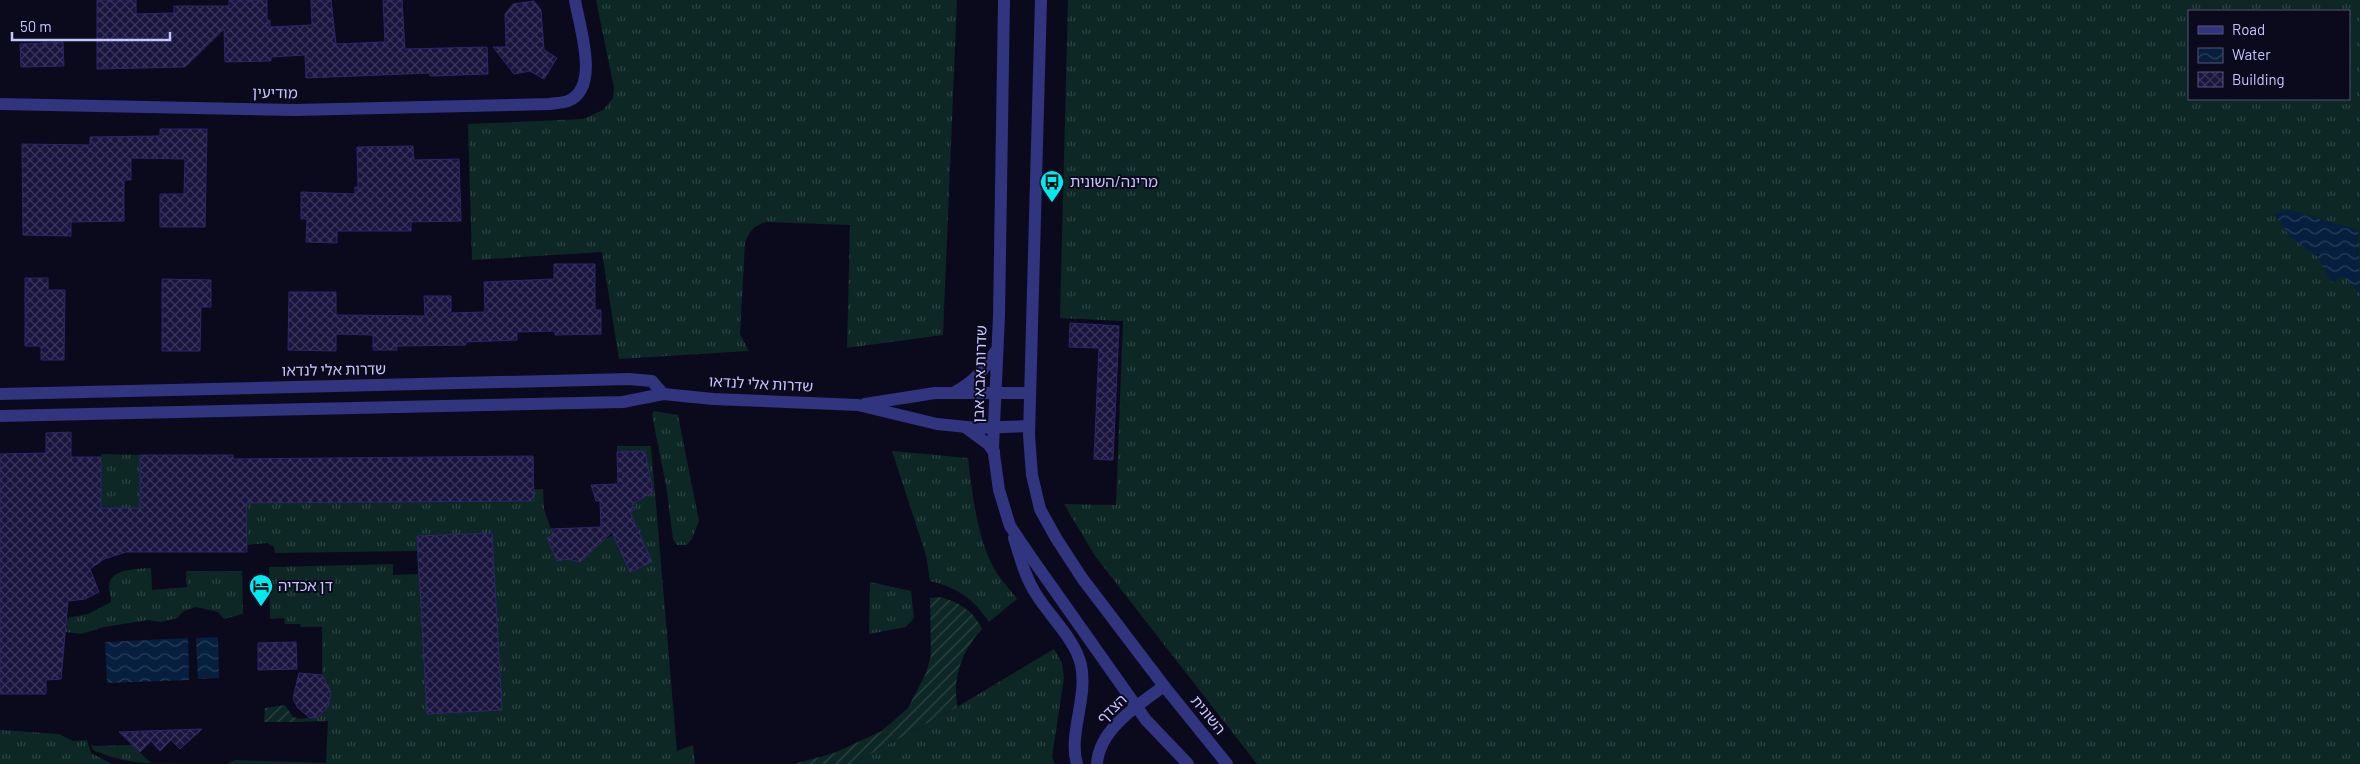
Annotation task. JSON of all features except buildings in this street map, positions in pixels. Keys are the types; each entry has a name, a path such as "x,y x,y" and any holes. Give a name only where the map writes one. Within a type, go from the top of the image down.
{"street":[{"name":"מודיעין","path":"0,104 296,110 549,104 568,101 577,95 587,73 574,0"},
{"name":"שדרות אבא אבן","path":"1004,0 997,350 994,394 994,452 999,490 1010,526 1138,706"},
{"path":"1042,0 1029,426 1032,474 1040,509 1056,538 1082,578 1164,686"},
{"path":"951,394 964,387 982,372 997,350"},
{"name":"שדרות אלי לנדאו","path":"0,394 629,379 652,381 663,394"},
{"name":"שדרות אלי לנדאו","path":"858,406 935,394 1030,393"},
{"name":"שדרות אלי לנדאו","path":"0,416 623,402 663,394 713,399 858,406 937,424 965,427 1029,426"},
{"path":"965,427 988,444 994,452"},
{"path":"1010,526 1025,574 1036,594 1076,651 1081,666 1081,709 1075,740 1076,764"},
{"name":"הצדף","path":"1097,764 1098,752 1103,740 1138,706 1164,686"},
{"name":"השונית","path":"1164,686 1227,764"},
{"path":"1138,706 1146,720 1188,764"}],"green space":[{"path":"596,0 957,0 943,335 847,348 850,225 766,222 755,227 745,243 740,334 749,351 619,359 602,252 472,260 468,124 583,119 603,110 613,98 614,88"},
{"path":"1068,0 2360,0 2360,764 1257,764 1095,556 1064,504 1116,505 1123,321 1060,318"},
{"path":"654,411 678,415 699,521 692,539 687,545 677,545 673,539 666,485 652,415"},
{"path":"617,446 651,446 677,751 693,745 695,764 227,764 235,760 326,763 328,721 300,722 300,719 320,716 329,706 322,675 322,627 301,627 300,624 285,624 284,618 270,619 269,567 393,564 393,575 418,574 417,551 275,553 274,547 267,543 247,545 246,503 543,489 544,509 553,535 547,538 557,561 567,559 580,562 604,539 614,535 630,512 635,509 632,504 653,491 645,451 617,452","holes":["492,533 502,710 427,714 417,537"]},
{"path":"892,451 968,458 977,518 985,549 998,575 1017,599 989,622 964,595 930,581 926,555"},
{"path":"101,454 140,455 140,508 101,508"},
{"path":"151,568 152,590 187,587 186,571 242,571 243,614 224,619 218,612 196,607 184,611 177,618 161,622 148,620 104,627 81,634 66,632 67,618 88,614 111,602 109,586 114,576 132,569"},
{"path":"870,582 911,591 914,618 906,627 869,634"},
{"path":"939,597 953,601 965,608 975,617 982,629 971,643 960,666 956,682 957,707 852,764 794,764 834,753 882,731 908,708 926,673 931,655 930,598"},
{"path":"1054,649 1062,663 1064,678 1052,757 1055,764 852,764 957,707"},
{"path":"285,705 293,717 300,719 300,722 264,722 265,708"},
{"path":"0,730 59,734 73,741 87,740 91,753 112,764 0,764"},
{"path":"91,744 94,746 132,745 151,763 185,764 149,763 127,761 93,750"}],"water":[{"path":"2290,210 2358,230 2360,294 2343,276 2332,283 2317,256 2291,238 2274,214"},
{"path":"218,637 219,678 198,679 196,638"},
{"path":"188,638 189,680 107,683 105,642"}],"place":[{"name":"מרינה/השונית","path":"1052,203"},
{"name":"דן אכדיה","path":"261,607"}]}
